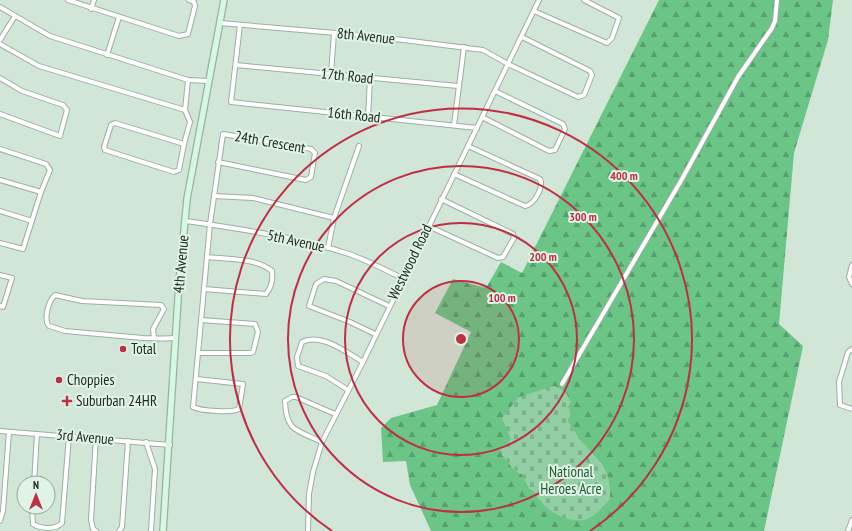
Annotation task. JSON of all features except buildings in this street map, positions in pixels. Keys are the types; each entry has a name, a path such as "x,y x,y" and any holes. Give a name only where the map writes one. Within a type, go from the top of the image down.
{"street":[{"path":"68,0 91,9 177,36 188,34 195,6 194,2 189,0"},
{"path":"91,9 94,0"},
{"name":"4th Avenue","path":"163,531 170,445 175,338 191,171 224,0"},
{"name":"Westwood Road","path":"308,531 309,494 313,472 322,442 335,414 363,362 402,278 539,0"},
{"path":"534,10 607,43 612,38 619,18 584,0"},
{"path":"562,384 682,179 738,77 772,28 775,21 777,0"},
{"path":"0,6 50,36 188,80 209,81"},
{"path":"0,40 15,16"},
{"path":"107,55 119,17"},
{"name":"8th Avenue","path":"220,23 334,33 486,50 508,64 579,97 584,95 592,75 590,71 522,37"},
{"path":"236,65 240,25"},
{"path":"331,74 334,33"},
{"path":"0,44 43,68 185,110"},
{"path":"454,125 464,47"},
{"name":"17th Road","path":"236,65 458,86"},
{"name":"16th Road","path":"236,65 231,102 477,128"},
{"path":"0,78 22,91 64,106 67,112 60,136 0,114"},
{"path":"368,117 370,78"},
{"path":"184,144 115,123 111,125 104,147 106,150 174,172 179,170 190,122 185,110 188,80"},
{"path":"482,117 549,151 555,150 559,144 565,129 563,124 495,91"},
{"name":"24th Crescent","path":"223,134 311,149 314,153 311,177 305,180 218,162 223,134"},
{"path":"328,248 334,218 359,146"},
{"path":"454,174 525,206 531,203 538,192 541,184 540,179 468,146"},
{"path":"0,149 48,165 50,170 40,192 23,249 0,243"},
{"path":"196,379 243,384 237,411 200,409 193,407 210,224 218,162"},
{"path":"0,180 40,192"},
{"path":"214,196 253,198 334,218"},
{"path":"428,226 498,258 503,257 514,238 513,234 441,199"},
{"path":"0,211 32,221"},
{"name":"5th Avenue","path":"186,221 210,224 328,248 351,255 402,278"},
{"path":"204,289 266,294 270,286 272,276 272,271 266,266 252,262 207,257"},
{"path":"852,265 849,277 852,284"},
{"path":"0,274 12,278 3,307 0,306"},
{"path":"375,334 350,322 309,306 316,284 324,279 336,281 389,306"},
{"path":"154,338 153,329 164,310 161,305 82,301 55,294 52,298 46,319 49,326 64,330 154,338 175,338"},
{"path":"198,353 253,352 258,332 255,324 201,320"},
{"path":"348,390 326,376 298,366 297,357 302,342 314,339 324,342 363,362"},
{"path":"852,349 848,352 839,382 840,405 852,409"},
{"path":"322,442 289,425 286,417 285,402 292,397 296,397 335,414"},
{"name":"3rd Avenue","path":"0,431 170,445"},
{"path":"0,521 4,511 9,432"},
{"path":"34,475 37,434"},
{"path":"32,515 33,524 38,527 50,528 58,526 62,523 69,436"},
{"path":"96,438 91,520 93,529 96,531"},
{"path":"119,531 122,527 128,441"},
{"path":"146,442 155,469 151,531"},
{"path":"848,531 852,520"}],"green space":[{"path":"659,0 833,0 828,40 794,153 779,324 803,346 764,531 431,531 410,485 406,461 383,462 381,428 391,418 437,405 471,332 435,313 453,279 486,288 501,262 522,273","holes":["571,413 567,421 580,441 603,467 607,477 610,493 539,499 534,490 530,489 522,474 514,470 500,450 511,440"]},
{"name":"National Heroes Acre","path":"554,386 565,391 571,402 568,407 571,413 567,421 583,444 601,464 605,470 609,482 610,499 594,515 583,520 567,519 548,508 530,489 522,474 514,470 499,451 511,440 502,418 519,397"}],"place":[{"name":"Total","path":"123,349"},
{"name":"Choppies","path":"59,380"},
{"name":"Suburban 24HR","path":"67,401"}]}
